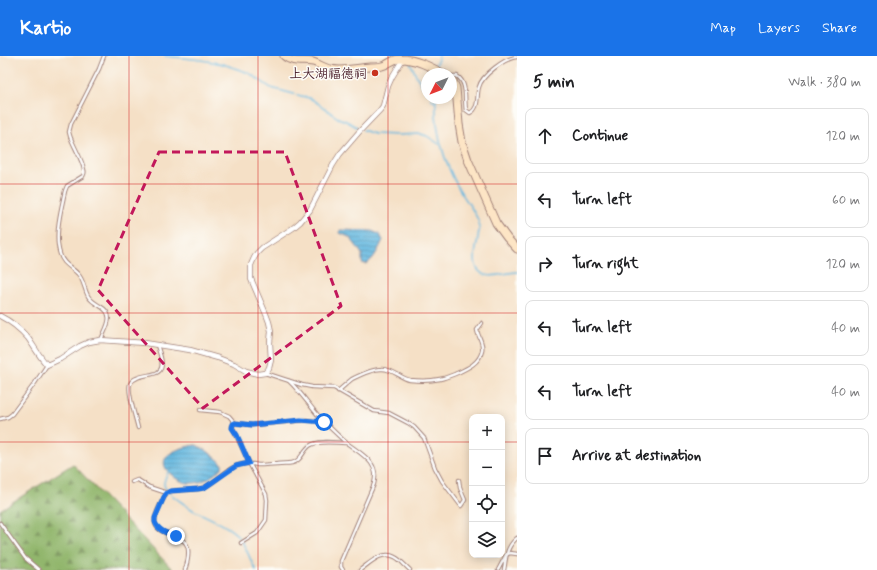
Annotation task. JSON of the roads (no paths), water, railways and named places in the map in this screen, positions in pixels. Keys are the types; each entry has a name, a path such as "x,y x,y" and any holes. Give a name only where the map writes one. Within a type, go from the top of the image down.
{"street":[{"path":"284,56 291,60 313,62 329,69 338,70 353,70 384,66 392,60 398,58 419,62 431,68"},
{"path":"0,316 15,326 27,337 47,365 60,359 80,346 89,342 100,340 157,345 190,350 234,364 246,371 258,374 265,373 269,368 271,360 271,331 266,314 251,279 251,265 254,258 262,248 300,222 310,210 340,154 383,106 388,86 403,58"},
{"path":"457,100 462,142 468,160 496,223 507,238 517,248"}],"lane":[{"path":"100,340 109,320 107,311 90,300 80,275 62,261 57,243 65,191 67,186 84,174 82,164 70,136 69,132 71,124 104,56"},
{"path":"457,76 462,80 464,87 466,110 472,112 476,106 480,83 485,77 509,58 517,57"},
{"path":"338,391 352,380 380,368 410,380 431,381 446,378 476,362 482,352 482,344 477,330 482,322"},
{"path":"138,428 131,400 130,384 134,379 158,372 161,368 162,362 157,345"},
{"path":"0,419 8,417 12,414 47,365"},
{"path":"265,373 307,386 334,388 374,411 389,413 414,427 424,438 435,468 442,481 461,506 465,500 460,488 459,480"},
{"path":"288,380 299,390 324,422 347,443 367,458 375,471 376,477 374,484 341,561 343,570"},
{"path":"200,410 220,412 228,416 235,423 252,425 301,420 324,422"},
{"path":"235,423 232,428 237,435 249,463 266,494 267,500 266,520 258,533 241,543"},
{"path":"185,570 188,550 186,543 181,539 160,530 156,526 155,522 161,504 167,493 174,490 204,488 236,466 249,463 265,465 292,463 300,458 308,447 318,442 347,443"},
{"path":"132,482 138,480 149,487 167,493"},
{"path":"0,523 25,558 39,570"},
{"path":"498,570 510,546 517,538"},
{"path":"506,555 510,553 517,554"},
{"path":"360,570 374,559 388,555 395,557 410,570"},
{"path":"504,570 506,555"}],"water":[{"path":"340,230 372,231 379,234 383,240 374,257 366,264 362,263 362,254 355,244 349,237 340,233"},
{"path":"196,445 206,450 222,463 222,468 201,482 189,483 179,480 166,469 164,463 166,458 175,451"}],"waterway":[{"path":"165,56 223,64 249,73 271,88 309,98 338,118 357,127"},
{"path":"435,67 439,56"},
{"path":"410,62 421,83"},
{"path":"436,104 438,133 445,157 461,193 476,215 479,223 475,255 476,266 483,274 492,276 517,272"},
{"path":"363,130 374,134 421,134 439,144"},
{"path":"168,472 164,484 167,491 190,508 233,531 243,543 256,570"}],"place":[{"name":"上大湖福德祠","path":"375,73"}]}
